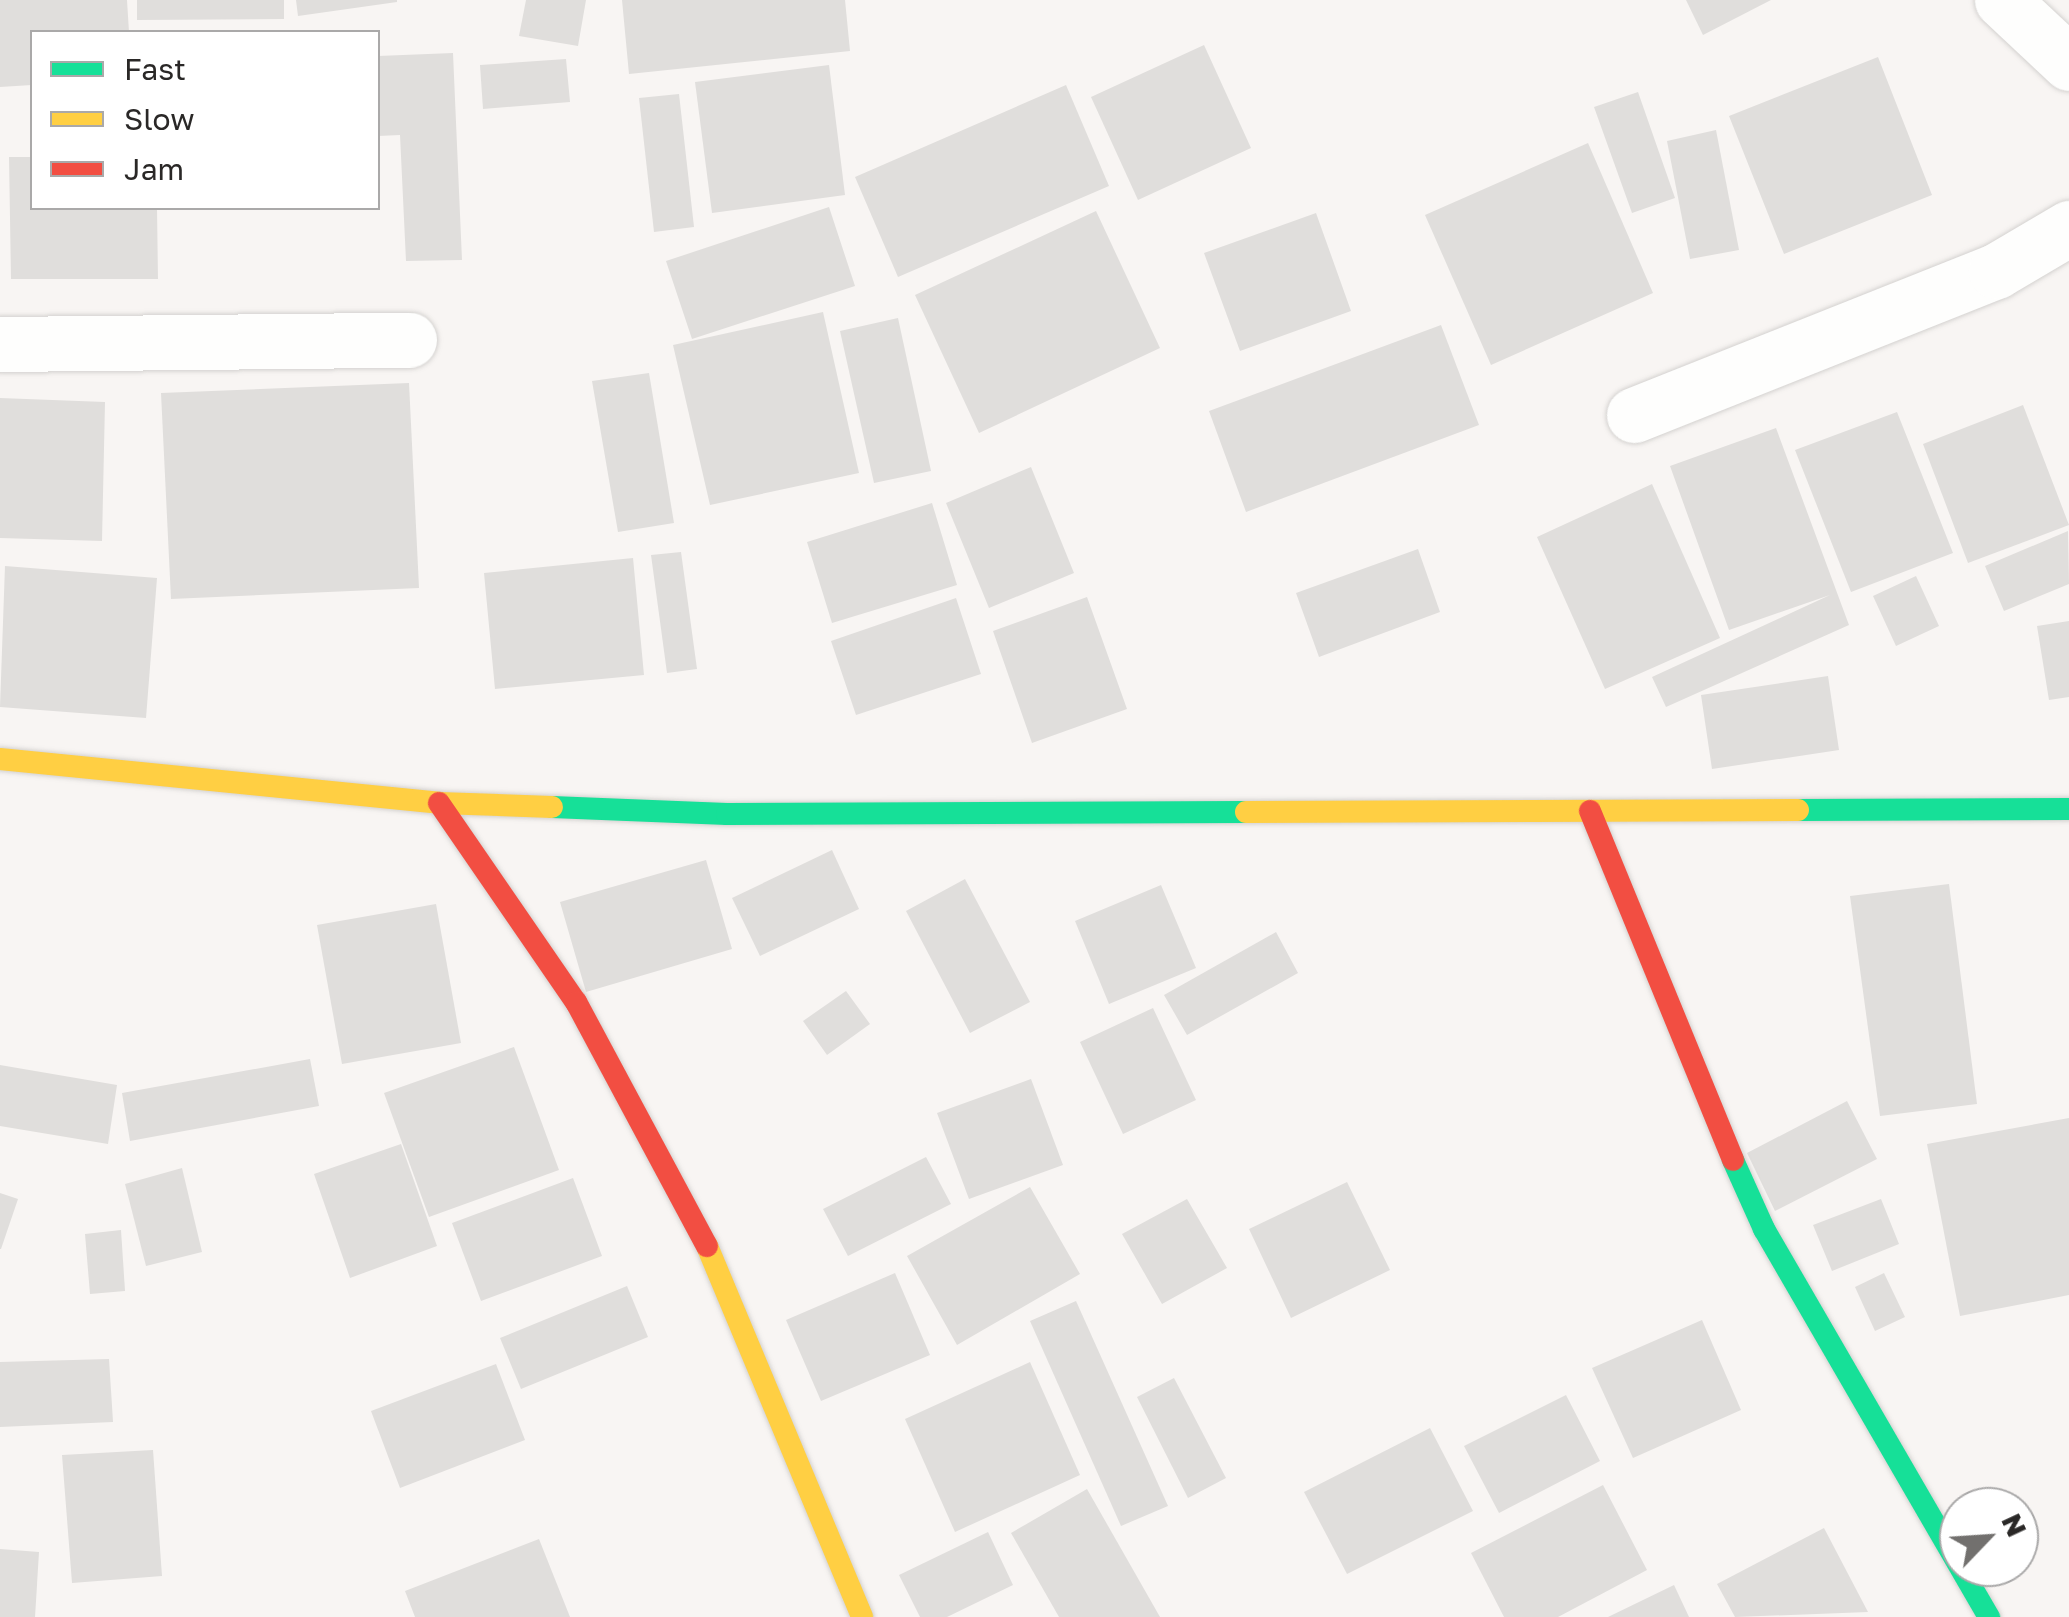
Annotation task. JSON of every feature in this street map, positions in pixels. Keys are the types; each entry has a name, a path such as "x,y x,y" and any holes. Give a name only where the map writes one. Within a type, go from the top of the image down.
{"street":[{"path":"2002,0 2069,63"},
{"path":"1634,415 1996,271 2069,228"},
{"path":"0,344 409,340"},
{"path":"0,759 440,803 728,814 2069,808"},
{"path":"440,803 576,1002 698,1222 767,1402 862,1617"},
{"path":"1590,811 1677,1034 1764,1229 1989,1617"}],"building":[{"path":"0,0 127,0 129,30 30,30 30,85 0,87"},
{"path":"137,0 284,0 284,19 137,20"},
{"path":"296,0 397,0 397,2 298,16"},
{"path":"526,0 586,0 578,46 519,36"},
{"path":"622,0 845,0 850,51 629,74"},
{"path":"1686,0 1771,0 1703,35"},
{"path":"1204,45 1251,148 1138,200 1091,97"},
{"path":"453,53 462,260 406,261 400,135 380,136 380,56"},
{"path":"1878,57 1932,195 1784,254 1729,116"},
{"path":"566,59 570,102 483,109 480,65"},
{"path":"829,65 845,195 712,213 695,82"},
{"path":"1066,85 1109,186 898,277 855,177"},
{"path":"1638,92 1675,198 1632,213 1594,107"},
{"path":"679,94 694,227 654,232 639,98"},
{"path":"1716,130 1739,250 1690,259 1667,141"},
{"path":"1588,143 1653,293 1491,365 1425,215"},
{"path":"9,157 30,157 30,210 157,210 158,279 11,279"},
{"path":"829,207 855,286 692,339 666,261"},
{"path":"1096,211 1160,348 979,433 915,295"},
{"path":"1316,213 1351,311 1240,351 1204,253"},
{"path":"823,312 859,473 710,505 673,345"},
{"path":"898,318 931,471 874,483 840,331"},
{"path":"1441,325 1479,425 1246,512 1209,411"},
{"path":"649,373 674,523 618,532 592,381"},
{"path":"409,383 419,588 171,599 161,393"},
{"path":"0,398 105,402 102,541 0,538"},
{"path":"2023,405 2069,525 1968,563 1923,444"},
{"path":"1897,412 1953,553 1851,592 1795,450"},
{"path":"1776,428 1849,625 1666,707 1652,677 1830,595 1729,630 1670,466"},
{"path":"1031,467 1074,573 989,608 946,503"},
{"path":"1652,484 1720,638 1605,689 1537,537"},
{"path":"932,503 957,585 832,623 807,542"},
{"path":"2068,531 2069,584 2004,611 1985,566"},
{"path":"1418,549 1440,612 1319,657 1296,593"},
{"path":"681,552 697,669 667,673 651,555"},
{"path":"633,558 644,675 495,689 484,573"},
{"path":"5,566 157,578 146,718 0,707"},
{"path":"1916,576 1939,626 1896,646 1873,596"},
{"path":"1087,597 1127,709 1032,743 993,631"},
{"path":"956,598 981,674 856,715 831,641"},
{"path":"2069,621 2069,697 2049,700 2037,626"},
{"path":"1828,676 1839,750 1712,769 1701,695"},
{"path":"832,850 859,909 760,956 732,898"},
{"path":"706,860 732,949 586,992 560,902"},
{"path":"965,879 1030,1002 970,1033 906,911"},
{"path":"1949,884 1977,1104 1880,1116 1850,896"},
{"path":"1161,885 1196,968 1109,1004 1075,921"},
{"path":"436,904 461,1043 342,1064 317,925"},
{"path":"1276,932 1298,973 1187,1035 1164,995"},
{"path":"846,991 870,1024 827,1055 803,1021"},
{"path":"1153,1008 1196,1100 1123,1134 1080,1042"},
{"path":"514,1047 559,1170 429,1217 384,1093"},
{"path":"310,1059 319,1106 130,1141 122,1093"},
{"path":"0,1065 117,1085 108,1144 0,1126"},
{"path":"1031,1079 1063,1165 969,1199 937,1113"},
{"path":"1847,1101 1877,1159 1775,1211 1747,1153"},
{"path":"2069,1118 2069,1295 1960,1316 1927,1144"},
{"path":"401,1144 437,1246 350,1278 314,1174"},
{"path":"926,1157 951,1204 848,1256 823,1209"},
{"path":"182,1168 202,1252 146,1266 125,1184"},
{"path":"573,1178 602,1256 481,1301 452,1223"},
{"path":"1347,1182 1390,1270 1291,1318 1249,1229"},
{"path":"1030,1187 1080,1274 957,1345 907,1256"},
{"path":"0,1193 18,1199 1,1249 0,1249"},
{"path":"1187,1199 1227,1268 1162,1304 1122,1234"},
{"path":"1881,1199 1899,1244 1832,1271 1813,1225"},
{"path":"121,1230 125,1291 90,1294 85,1234"},
{"path":"895,1273 930,1355 821,1401 786,1320"},
{"path":"1884,1273 1905,1317 1875,1331 1855,1287"},
{"path":"627,1286 648,1337 521,1389 500,1338"},
{"path":"1076,1301 1168,1506 1121,1526 1030,1321"},
{"path":"1702,1320 1741,1410 1633,1458 1592,1368"},
{"path":"109,1359 113,1422 0,1427 0,1362"},
{"path":"1030,1362 1080,1475 955,1532 905,1419"},
{"path":"496,1364 525,1440 400,1488 371,1411"},
{"path":"1174,1378 1226,1478 1188,1498 1137,1397"},
{"path":"1566,1395 1600,1461 1499,1513 1464,1446"},
{"path":"1430,1428 1473,1511 1347,1574 1304,1492"},
{"path":"153,1450 162,1576 72,1583 62,1455"},
{"path":"1603,1485 1647,1570 1558,1617 1504,1617 1471,1553"},
{"path":"1087,1489 1160,1617 1059,1617 1011,1533"},
{"path":"1824,1528 1868,1612 1735,1617 1717,1584"},
{"path":"988,1532 1013,1585 947,1617 920,1617 899,1575"},
{"path":"539,1539 570,1617 415,1617 405,1591"},
{"path":"0,1549 39,1552 35,1617 0,1617"},
{"path":"1674,1585 1689,1617 1608,1617"}],"traffic: fast":[{"path":"552,807 727,814 1246,812"},
{"path":"1798,810 2069,809"},
{"path":"1733,1160 1764,1229 1989,1617"}],"traffic: slow":[{"path":"0,759 439,803 552,807"},
{"path":"1246,812 1798,810"},
{"path":"707,1246 862,1617"}],"traffic: jam":[{"path":"439,803 576,1002 707,1246"},
{"path":"1590,811 1733,1160"}]}
